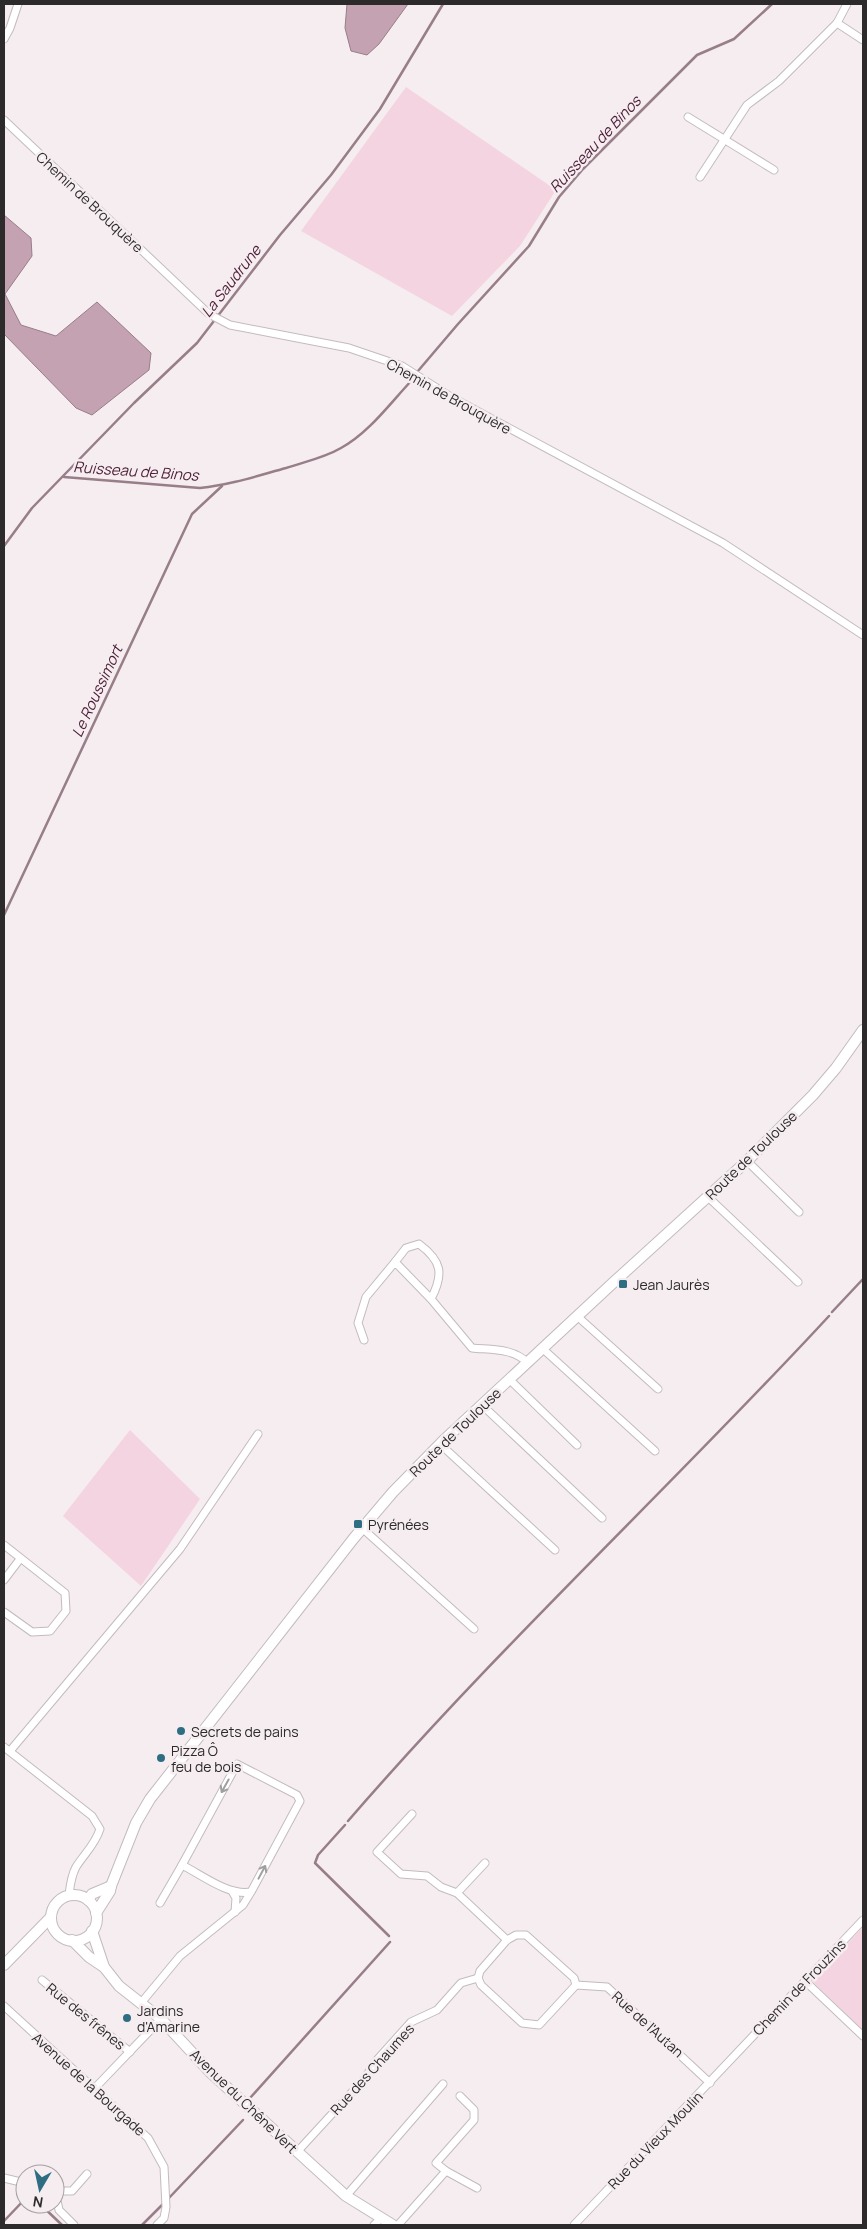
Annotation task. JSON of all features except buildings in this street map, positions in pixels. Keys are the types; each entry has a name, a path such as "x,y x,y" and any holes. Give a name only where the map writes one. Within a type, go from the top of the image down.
{"main road":[{"name":"Route de Toulouse","path":"96,1913 110,1891 136,1823 150,1799 362,1528 393,1492 440,1444 577,1316 747,1162 813,1096 863,1030"},
{"path":"88,1900 92,1894 111,1886"},
{"path":"4,1966 51,1917 54,1906 59,1900 69,1895 81,1896 88,1900 96,1913 96,1924 92,1931 80,1940 72,1940 62,1938 56,1932 51,1917"},
{"name":"Avenue du Chêne Vert","path":"92,1931 104,1967 119,1986 161,2019 210,2072 346,2196 378,2221 393,2225"},
{"path":"27,1942 56,1932"},
{"name":"Avenue du Chêne Vert","path":"72,1940 89,1958 104,1967"}],"street":[{"path":"4,39 18,4"},
{"path":"700,177 726,140 747,105 779,81 837,22 846,4"},
{"path":"837,22 863,40"},
{"path":"688,117 774,170"},
{"name":"Chemin de Brouquère","path":"4,120 209,314 230,325 349,348 402,366 451,397 723,543 863,635"},
{"path":"747,1162 799,1212"},
{"path":"708,1197 798,1282"},
{"path":"364,1340 358,1323 366,1297 406,1248 419,1244 432,1253 440,1271 438,1287 431,1299"},
{"path":"395,1262 431,1299 472,1348 510,1352 519,1355 528,1363"},
{"path":"577,1316 658,1389"},
{"path":"543,1349 655,1451"},
{"path":"510,1380 577,1446"},
{"path":"482,1405 602,1518"},
{"path":"69,1895 74,1872 97,1840 100,1829 92,1816 7,1749 180,1549 258,1434"},
{"path":"440,1444 555,1550"},
{"path":"362,1528 474,1628"},
{"path":"4,1545 65,1593 66,1611 50,1631 32,1632 4,1612"},
{"path":"4,1580 20,1559"},
{"path":"140,2003 180,1956 243,1906 300,1801 297,1795 237,1764 160,1903"},
{"path":"412,1814 377,1852 401,1874 427,1876 441,1887 457,1893 507,1940"},
{"path":"457,1893 485,1863"},
{"path":"182,1865 232,1891 241,1894 251,1892"},
{"path":"232,1891 236,1898 235,1912"},
{"name":"Chemin de Frouzins","path":"735,2054 863,1920"},
{"path":"516,1935 526,1935 574,1978 576,1985 539,2025 522,2023 481,1985 478,1978 480,1971 507,1940 516,1935"},
{"name":"Rue des Chaumes","path":"297,2152 365,2078 376,2061 411,2022 437,2010 460,1983 478,1978"},
{"name":"Rue des frênes","path":"42,1980 130,2052"},
{"path":"805,1980 863,2036"},
{"name":"Rue de l'Autan","path":"576,1985 607,1987 710,2083"},
{"name":"Avenue de la Bourgade","path":"4,2006 148,2138 164,2166 164,2197 166,2207 164,2218 157,2225"},
{"name":"Rue des frênes","path":"94,2089 161,2019"},
{"name":"Rue du Vieux Moulin","path":"574,2225 710,2083 735,2054"},
{"path":"346,2196 443,2084"},
{"path":"460,2096 474,2110 474,2120 436,2163 476,2188"},
{"path":"398,2225 446,2171"},
{"path":"65,2191 72,2191 87,2174"},
{"path":"63,2214 74,2225"}],"shaded area":[{"path":"347,4 408,4 379,44 367,55 351,51 345,28"},
{"path":"406,87 556,190 520,246 452,316 301,231"},
{"path":"4,215 31,238 32,256 5,294 21,325 56,336 97,302 151,353 149,370 92,415 76,408 4,334"},
{"path":"130,1430 200,1499 141,1586 63,1516"},
{"path":"863,1927 863,2030 812,1981"}],"waterway":[{"name":"La Saudrune","path":"4,546 32,508 134,403 197,343 280,235 331,175 380,109 443,4"},
{"name":"Ruisseau de Binos","path":"418,371 529,246 559,197 583,169 697,55 734,39 772,4"},
{"name":"Ruisseau de Binos","path":"64,477 200,488 254,477 314,460 351,442 370,426 413,379"},
{"name":"Le Roussimort","path":"4,915 192,514 222,486"},
{"path":"832,1312 863,1279"},
{"path":"348,1821 465,1692 829,1316"},
{"path":"345,1825 318,1855 315,1863 389,1936"},
{"path":"250,2098 390,1942"},
{"path":"168,2199 243,2120"},
{"path":"142,2225 164,2203"},
{"path":"4,2221 15,2209"},
{"path":"50,2214 62,2225"}],"place":[{"name":"Jean Jaurès","path":"623,1284"},
{"name":"Pyrénées","path":"358,1524"},
{"name":"Secrets de pains","path":"181,1731"},
{"name":"Pizza Ô feu de bois","path":"161,1758"},
{"name":"Jardins d'Amarine","path":"127,2018"}]}
